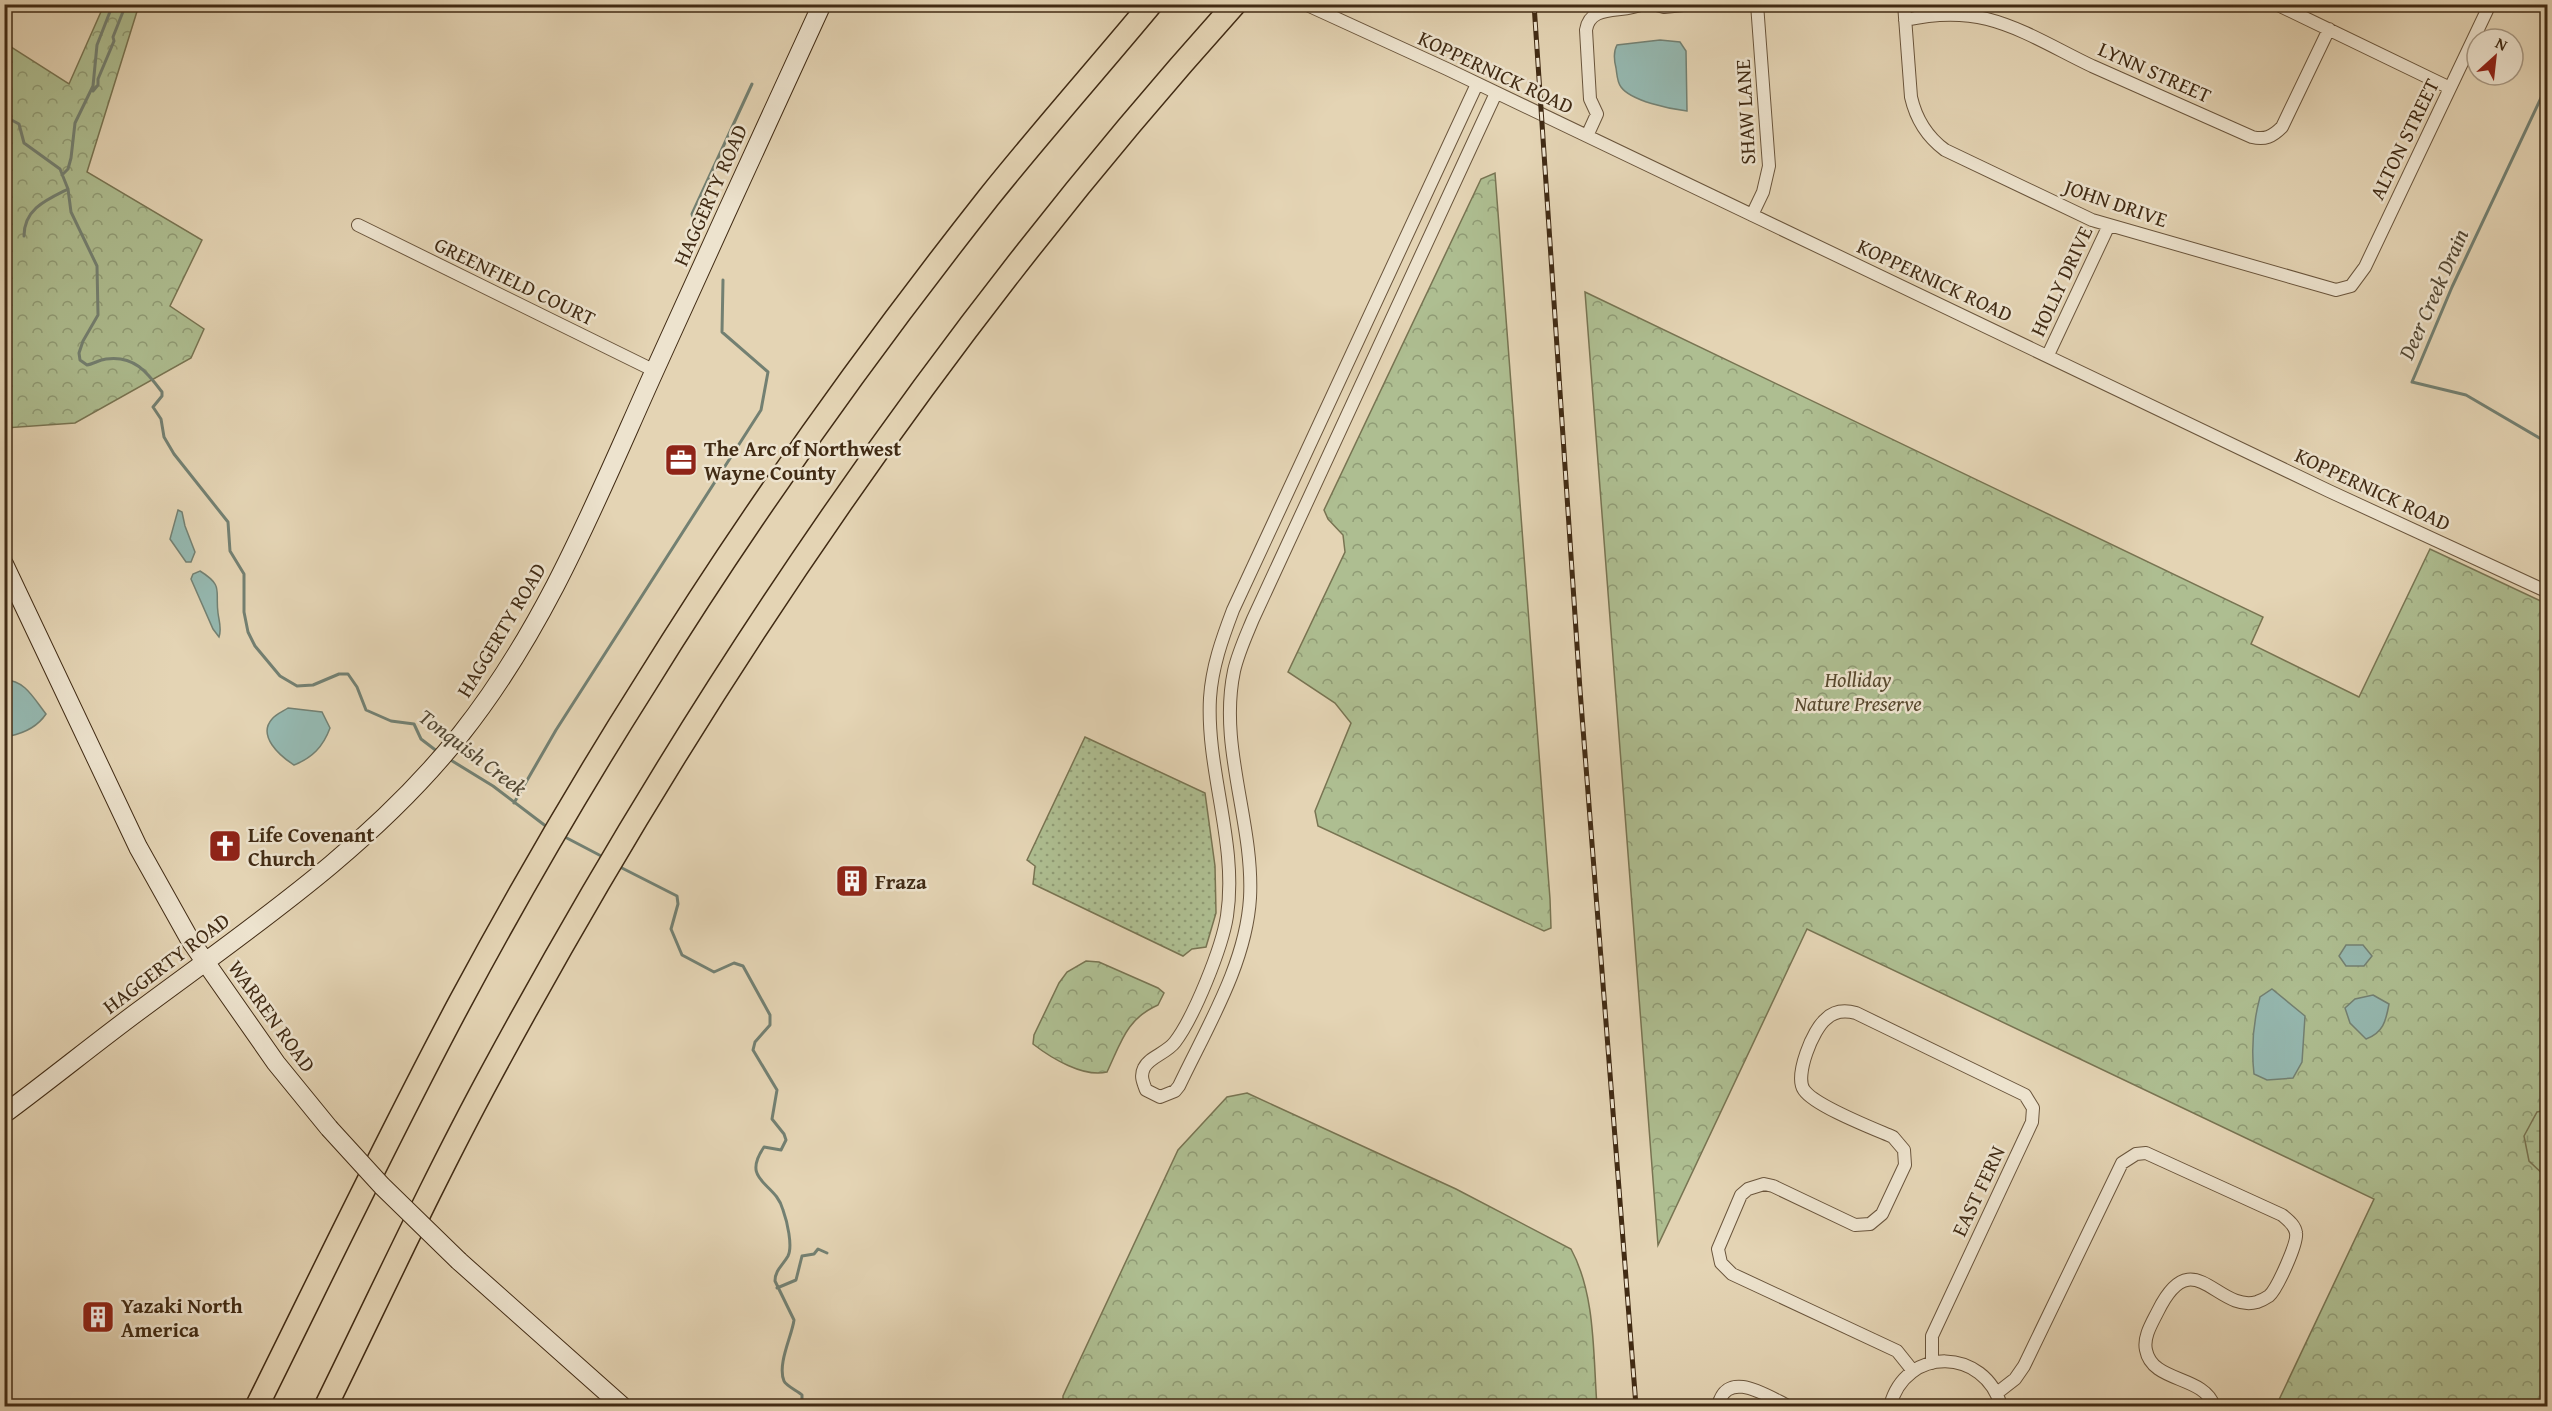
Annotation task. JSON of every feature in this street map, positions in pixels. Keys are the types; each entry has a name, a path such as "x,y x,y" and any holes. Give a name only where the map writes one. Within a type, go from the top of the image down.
{"highway":[{"path":"256,1407 461,999 556,832 685,621 829,411 988,199 1151,4"},
{"path":"326,1407 488,1080 656,786 795,567 896,425 1024,255 1127,129 1235,4"}],"main road":[{"name":"HAGGERTY ROAD","path":"4,1114 205,963 344,854 443,755 481,708 538,617 564,570 822,4"},
{"name":"WARREN ROAD","path":"4,564 142,854 205,963 276,1063 329,1128 382,1186 459,1261 622,1407"}],"street":[{"name":"KOPPERNICK ROAD","path":"1305,4 2547,592"},
{"path":"1587,136 1597,114 1590,99 1586,30 1588,22 1592,15 1599,12 1630,9 1642,4"},
{"path":"1653,4 1664,7 1693,4"},
{"name":"SHAW LANE","path":"1752,215 1763,192 1769,166 1757,4"},
{"name":"JOHN DRIVE","path":"1904,4 1910,92 1915,112 1922,127 1945,150 2082,216 2331,289 2348,287"},
{"path":"2276,4 2450,88"},
{"name":"ALTON STREET","path":"2348,287 2357,280 2365,267 2490,4"},
{"name":"LYNN STREET","path":"1905,21 1926,16 1953,14 1974,16 2005,25 2260,139 2272,136 2282,127 2329,29"},
{"path":"1477,84 1224,633 1212,678 1210,720 1229,862 1227,918 1217,953 1182,1031 1167,1051 1147,1063 1143,1069 1141,1076 1146,1090 1160,1097 1175,1091 1201,1041 1237,960 1245,930 1250,899 1249,862 1232,742 1231,695 1234,671 1260,604 1336,436 1496,93"},
{"path":"1424,198 1443,206"},
{"name":"GREENFIELD COURT","path":"358,225 655,372"},
{"name":"HOLLY DRIVE","path":"2048,355 2109,225"},
{"path":"1373,307 1392,316"},
{"path":"1317,427 1336,436"},
{"path":"1240,596 1260,604"},
{"path":"1212,744 1232,742"},
{"name":"EAST FERN","path":"1913,1371 1897,1352 1732,1274 1724,1267 1718,1256 1719,1242 1741,1195 1756,1185 1773,1186 1855,1225 1870,1224 1882,1214 1905,1165 1902,1146 1893,1137 1809,1096 1800,1082 1800,1069 1820,1026 1826,1018 1839,1011 1856,1013 2000,1081 2025,1095 2033,1108 2032,1122 1932,1336 1932,1363"},
{"path":"1182,1031 1201,1041"},
{"path":"1998,1392 2015,1379 2024,1366 2119,1168 2131,1156 2146,1153 2282,1215 2289,1220 2296,1232 2295,1245 2269,1295 2257,1302 2247,1303 2198,1281 2182,1281 2175,1284 2166,1295 2148,1331 2146,1351 2151,1362 2207,1394 2214,1407"},
{"path":"1890,1407 1900,1384 1913,1371 1921,1365 1950,1362 1968,1366 1985,1377 1998,1392 2001,1407"},
{"path":"1718,1407 1726,1391 1740,1386 1748,1387 1788,1407"}],"green space":[{"path":"104,5 139,5 87,172 202,240 170,306 204,329 191,358 75,423 5,428 5,43 69,84"},
{"path":"1495,173 1550,899 1551,928 1544,931 1318,826 1315,811 1351,723 1335,703 1288,672 1345,552 1343,535 1328,519 1324,510 1481,179"},
{"name":"Holliday Nature Preserve","path":"1585,292 2263,617 2251,644 2359,697 2430,549 2547,604 2547,1406 2276,1406 2374,1199 1807,929 1658,1245"},
{"path":"1085,737 1205,793 1215,866 1216,913 1206,947 1192,949 1183,956 1033,884 1035,866 1027,860"},
{"path":"1086,961 1099,962 1158,988 1164,993 1158,1005 1138,1017 1131,1025 1107,1072 1088,1072 1068,1066 1033,1044 1034,1035 1059,983 1067,972"},
{"path":"1247,1093 1456,1189 1571,1249 1585,1286 1589,1306 1597,1406 1063,1406 1063,1396 1178,1150 1227,1097"},
{"path":"2548,1110 2547,1178 2529,1161 2524,1136 2537,1112"}],"water":[{"path":"1660,40 1680,42 1686,51 1687,111 1661,106 1633,96 1621,87 1617,78 1614,56 1617,45"},
{"path":"178,510 182,512 195,552 191,562 186,562 170,539"},
{"path":"200,571 213,581 217,589 219,637 213,629 191,579 193,574"},
{"path":"5,680 24,687 46,714 30,728 10,736 5,734"},
{"path":"288,708 322,712 330,728 316,751 294,765 272,745 267,732 272,719"},
{"path":"2346,945 2363,945 2372,956 2364,966 2346,966 2339,956"},
{"path":"2272,989 2305,1016 2302,1062 2293,1078 2267,1080 2254,1074 2254,1026 2260,997"},
{"path":"2373,995 2389,1004 2383,1026 2366,1039 2350,1023 2345,1008 2355,999"}],"waterway":[{"path":"62,175 68,169 71,158 75,123 93,86 97,45 113,4"},
{"path":"93,91 98,85 98,79 126,4"},
{"name":"Deer Creek Drain","path":"2548,83 2452,287 2412,382 2466,395 2548,443"},
{"path":"697,229 692,214 752,84"},
{"name":"Tonquish Creek","path":"4,116 19,124 24,143 60,169 68,189 71,212 97,266 98,315 83,341 79,353 80,360 87,365 116,358 132,362 139,366 162,392 162,396 153,407 161,419 164,437 174,454 228,522 230,551 244,574 244,612 248,632 255,646 280,676 297,686 313,685 339,674 348,674 357,687 366,710 391,721 414,724 421,739 438,752"},
{"path":"24,236 25,227 32,212 44,202 68,189"},
{"path":"514,803 556,730 761,410 768,372 722,332 723,280"},
{"name":"Tonquish Creek","path":"449,759 493,786 547,827"},
{"name":"Tonquish Creek","path":"563,836 605,858"},
{"name":"Tonquish Creek","path":"618,866 677,896 678,904 671,929 682,955 714,972 734,963 743,966 770,1015 770,1025 755,1042 753,1050 777,1090 772,1119 786,1140 781,1150 764,1147 756,1168 762,1181 779,1201 788,1227 790,1240 788,1256 775,1277 794,1320 782,1374 785,1383 802,1395 802,1406"},
{"path":"777,1288 796,1280 802,1256 814,1254 818,1249 827,1253"}],"railway":[{"path":"1534,4 1580,690 1636,1406"}],"place":[{"name":"The Arc of Northwest Wayne County","path":"681,460"},
{"name":"Life Covenant Church","path":"225,846"},
{"name":"Fraza","path":"852,881"},
{"name":"Yazaki North America","path":"98,1317"}]}
